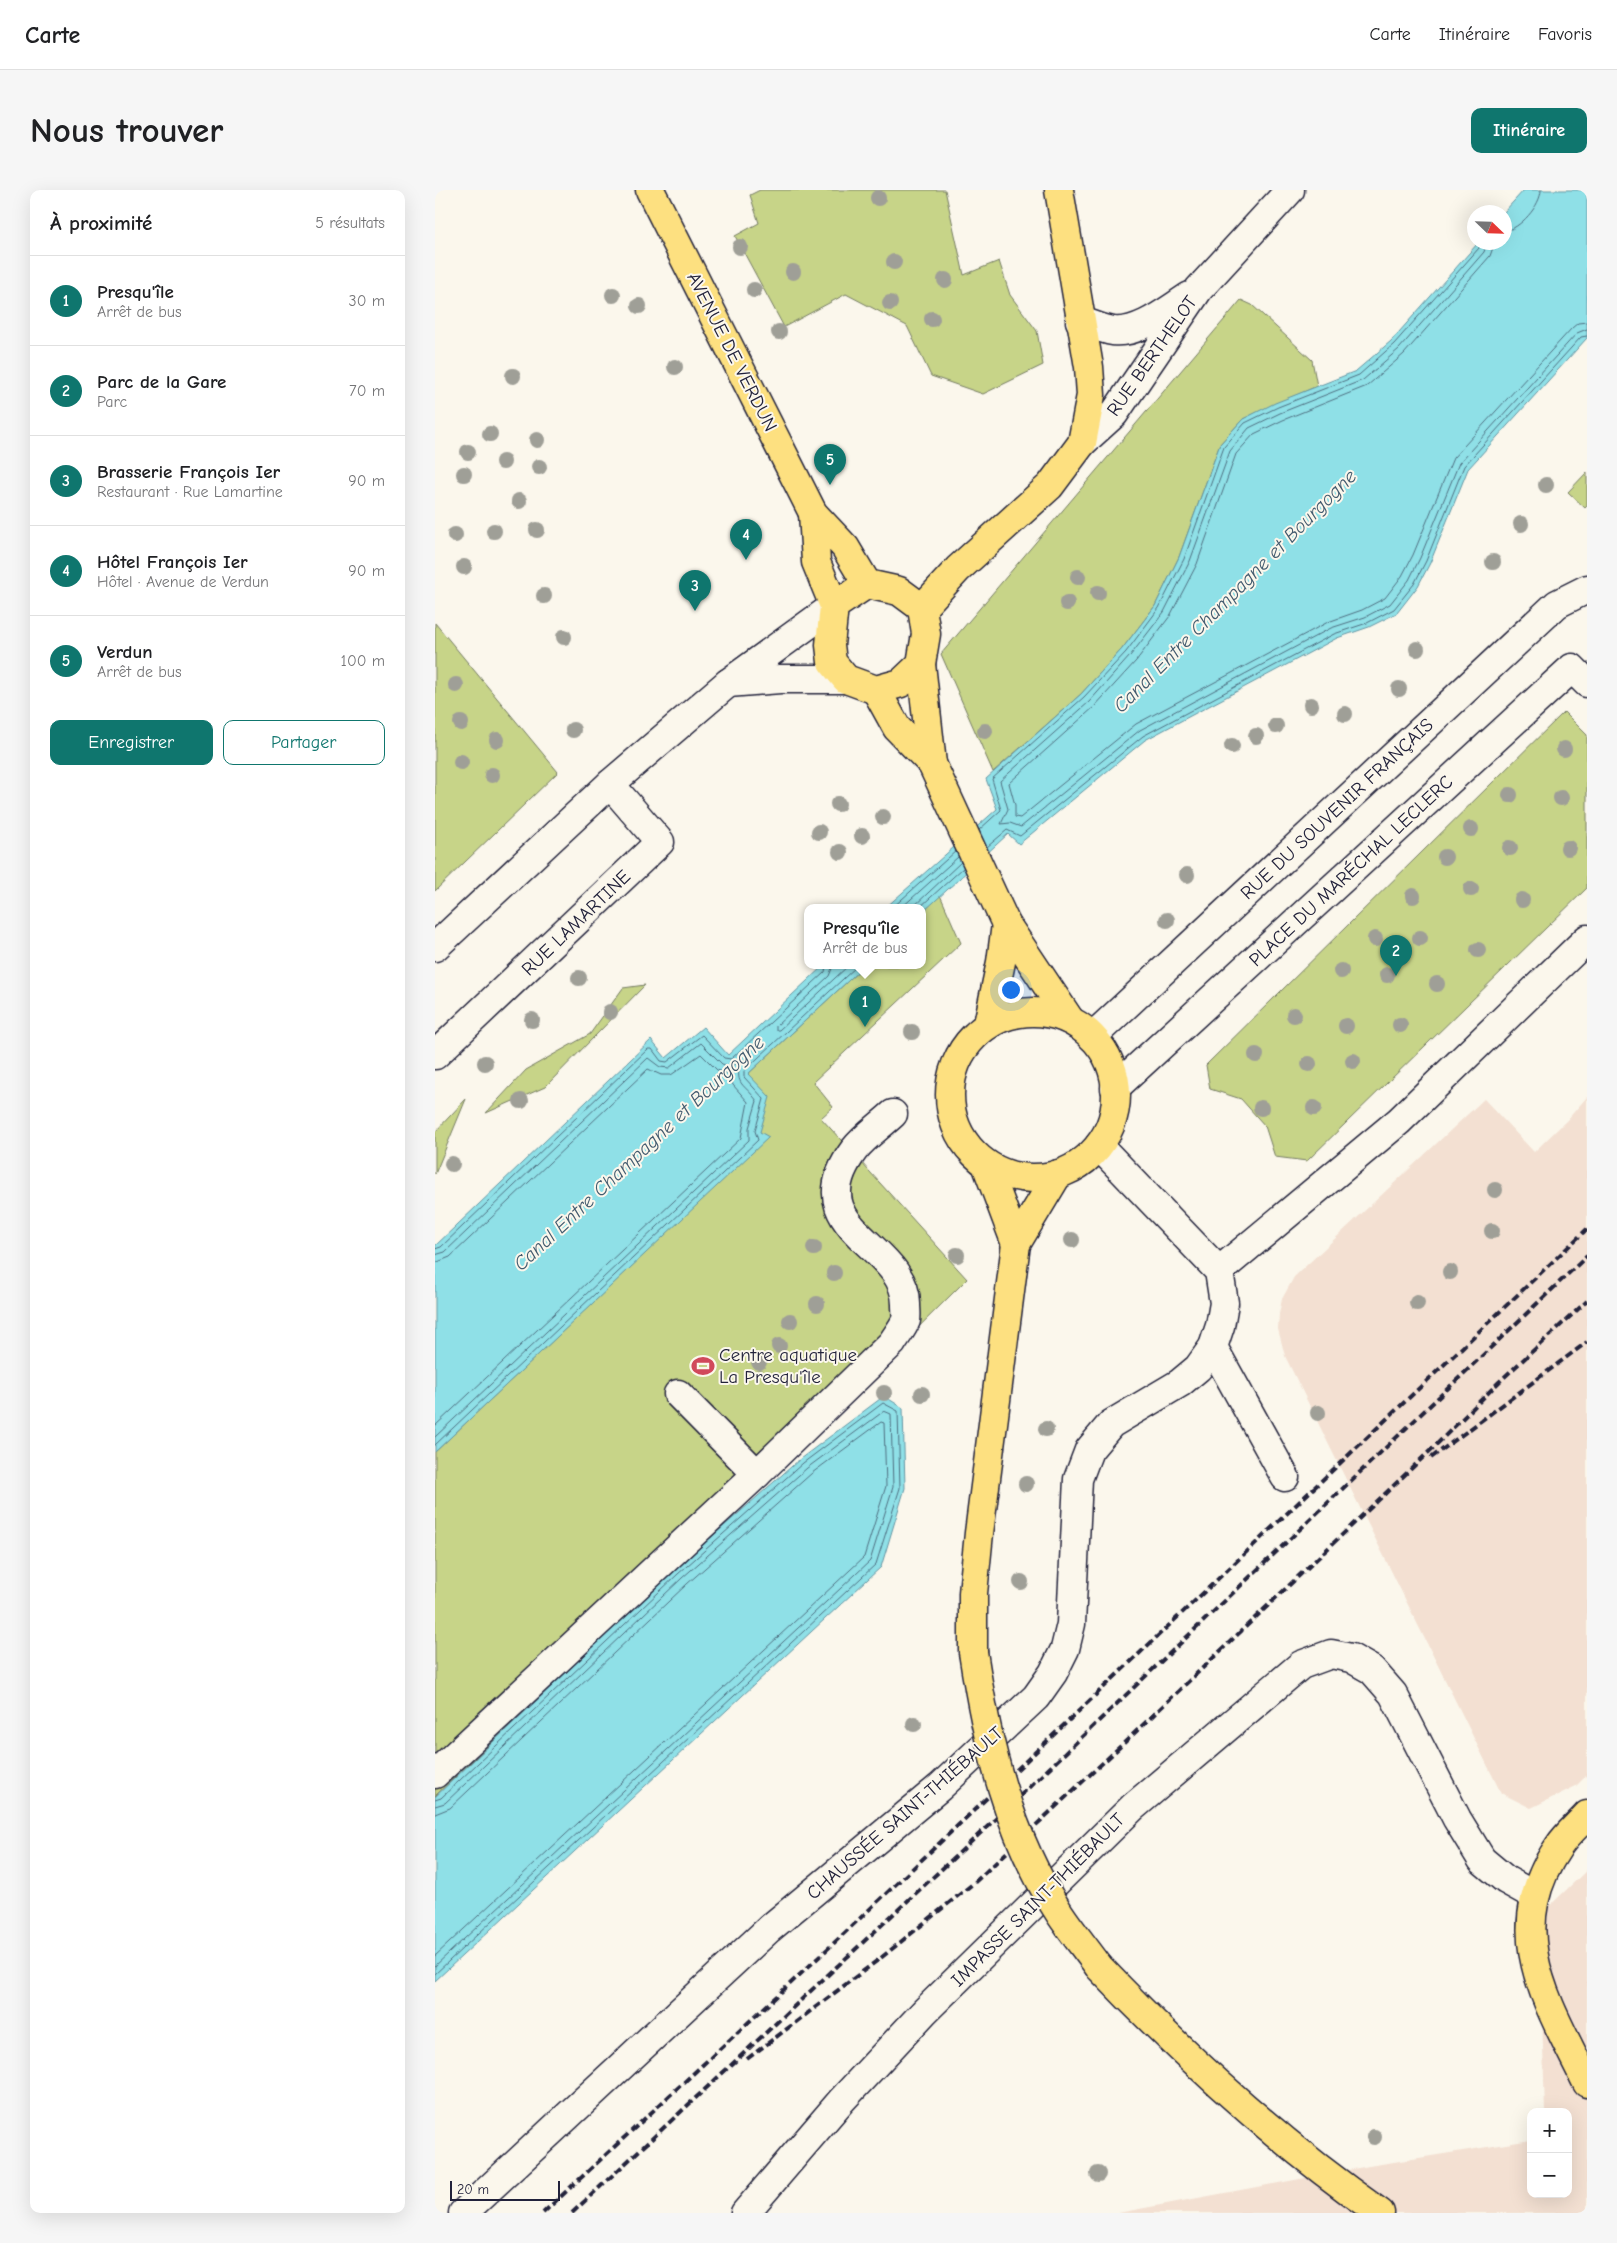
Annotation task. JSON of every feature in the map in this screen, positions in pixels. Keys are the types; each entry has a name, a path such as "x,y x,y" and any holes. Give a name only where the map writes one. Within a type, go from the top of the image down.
{"main road":[{"name":"AVENUE DE VERDUN","path":"650,190 813,513"},
{"path":"922,608 958,569 1049,486 1082,443 1091,395 1089,367 1059,190"},
{"path":"813,513 845,547 867,584"},
{"path":"813,513 815,562 834,606 830,645 832,662 846,679 875,690 901,683 921,664"},
{"path":"834,606 867,584 899,591 922,608 925,634 921,664 932,764 1001,914 1070,1020 1092,1037 1106,1054 1112,1068 1115,1088 1114,1111 1108,1129 1099,1146 1081,1163 1058,1174 1043,1178 1013,1176 986,1164 972,1152 961,1137 954,1121 950,1094 954,1068 962,1052 973,1037 988,1024 1003,1017 1037,1011 1070,1020"},
{"path":"875,690 897,728 932,764"},
{"path":"988,1024 1001,962 1001,914"},
{"path":"986,1164 1016,1244"},
{"path":"1058,1174 1016,1244 973,1593 973,1652 988,1741 1001,1789 1018,1834 1060,1914 1099,1966 1153,2023 1213,2079 1281,2138 1380,2213"},
{"path":"1587,1815 1560,1844 1545,1868 1535,1896 1531,1923 1532,1943 1539,1980 1587,2083"}],"street":[{"name":"RUE BERTHELOT","path":"1082,443 1114,414 1199,289 1290,190"},
{"name":"RUE BERTHELOT","path":"1080,321 1115,331 1129,329 1148,322 1199,289"},
{"name":"RUE DU SOUVENIR FRANÇAIS","path":"1092,1037 1557,604 1587,588"},
{"path":"435,947 610,784 728,683 834,606"},
{"name":"PLACE DU MARÉCHAL LECLERC","path":"1115,1088 1572,668 1587,683"},
{"path":"728,683 780,679 846,679"},
{"name":"RUE LAMARTINE","path":"435,1055 660,842 610,784"},
{"path":"1219,1271 1399,1120 1587,939"},
{"path":"435,1774 757,1474 892,1343 906,1319 906,1297 899,1277 844,1219 837,1196 841,1171 854,1149 893,1114"},
{"path":"1099,1146 1219,1271 1224,1303 1220,1326 1213,1346 1285,1477"},
{"name":"CHAUSSÉE SAINT-THIÉBAULT","path":"463,2213 769,1929 940,1787 1036,1696 1053,1673 1065,1649 1071,1624 1078,1479 1089,1450 1111,1424 1180,1383 1198,1368 1213,1346"},
{"path":"678,1394 757,1474"},
{"name":"IMPASSE SAINT-THIÉBAULT","path":"745,2213 841,2101 925,2010 1133,1807 1301,1665 1331,1654 1351,1658 1372,1670 1393,1694 1457,1819 1482,1860 1506,1880 1535,1896"}],"shaded area":[{"path":"1587,1097 1587,1775 1576,1786 1531,1808 1501,1793 1285,1356 1278,1329 1279,1314 1282,1299 1294,1277 1484,1099 1534,1152 1567,1120"},
{"path":"1587,1870 1587,2213 1118,2213 1369,2166 1527,2141 1527,2198 1572,2198 1572,2108 1545,2108 1539,1916"}],"green space":[{"path":"760,190 945,190 964,275 999,261 1010,295 1037,331 1043,365 983,394 931,376 907,326 846,294 784,327 735,236 759,223 750,195"},
{"path":"1241,300 1252,305 1312,360 1317,386 1243,419 1220,444 1179,557 1155,606 1122,649 1081,694 993,772 941,654"},
{"path":"1587,472 1587,506 1585,508 1568,492"},
{"path":"435,623 558,772 435,891"},
{"path":"1564,712 1587,735 1587,888 1307,1161 1275,1157 1265,1126 1241,1099 1210,1089 1206,1065"},
{"name":"Centre aquatique La Presqu'île","path":"940,895 961,943 813,1082 833,1107 821,1118 967,1279 674,1570 435,1796 435,1452 768,1137 759,1132 748,1074 861,969 926,969 926,909"},
{"path":"645,985 545,1087 486,1113 526,1070 590,1034 623,988"},
{"path":"466,1099 435,1174 435,1132"}],"water":[{"name":"Canal Entre Champagne et Bourgogne","path":"1524,190 1587,190 1587,338 1468,469 1430,563 1418,586 1397,613 1369,627 1337,638 1145,740 1019,844 1008,834 926,909 926,904 890,904 997,809 986,779 1081,694 1122,649 1155,606 1179,557 1220,444 1243,419 1275,403 1356,371 1391,341 1472,250 1512,250 1512,205 1510,205"},
{"name":"Canal Entre Champagne et Bourgogne","path":"820,969 861,969 748,1074 770,1097 760,1132 769,1137 435,1452 435,1246 651,1040 666,1058 703,1027 728,1055"},
{"path":"884,1396 903,1408 905,1488 881,1567 435,1981 435,1797 674,1570 800,1459"}],"railway":[{"path":"543,2213 834,1943 1587,1229"},
{"path":"572,2213 1002,1813 1587,1256"},
{"path":"747,2059 882,1957 975,1882 1124,1743 1434,1447 1499,1382 1587,1301"},
{"path":"1431,1458 1587,1342"}],"place":[{"name":"Verdun","path":"830,485"},
{"name":"Hôtel François Ier","path":"746,560"},
{"name":"Brasserie François Ier","path":"695,611"},
{"name":"Parc de la Gare","path":"1396,976"},
{"name":"Presqu'île","path":"865,1027"},
{"name":"Centre aquatique La Presqu'île","path":"703,1366"}]}
